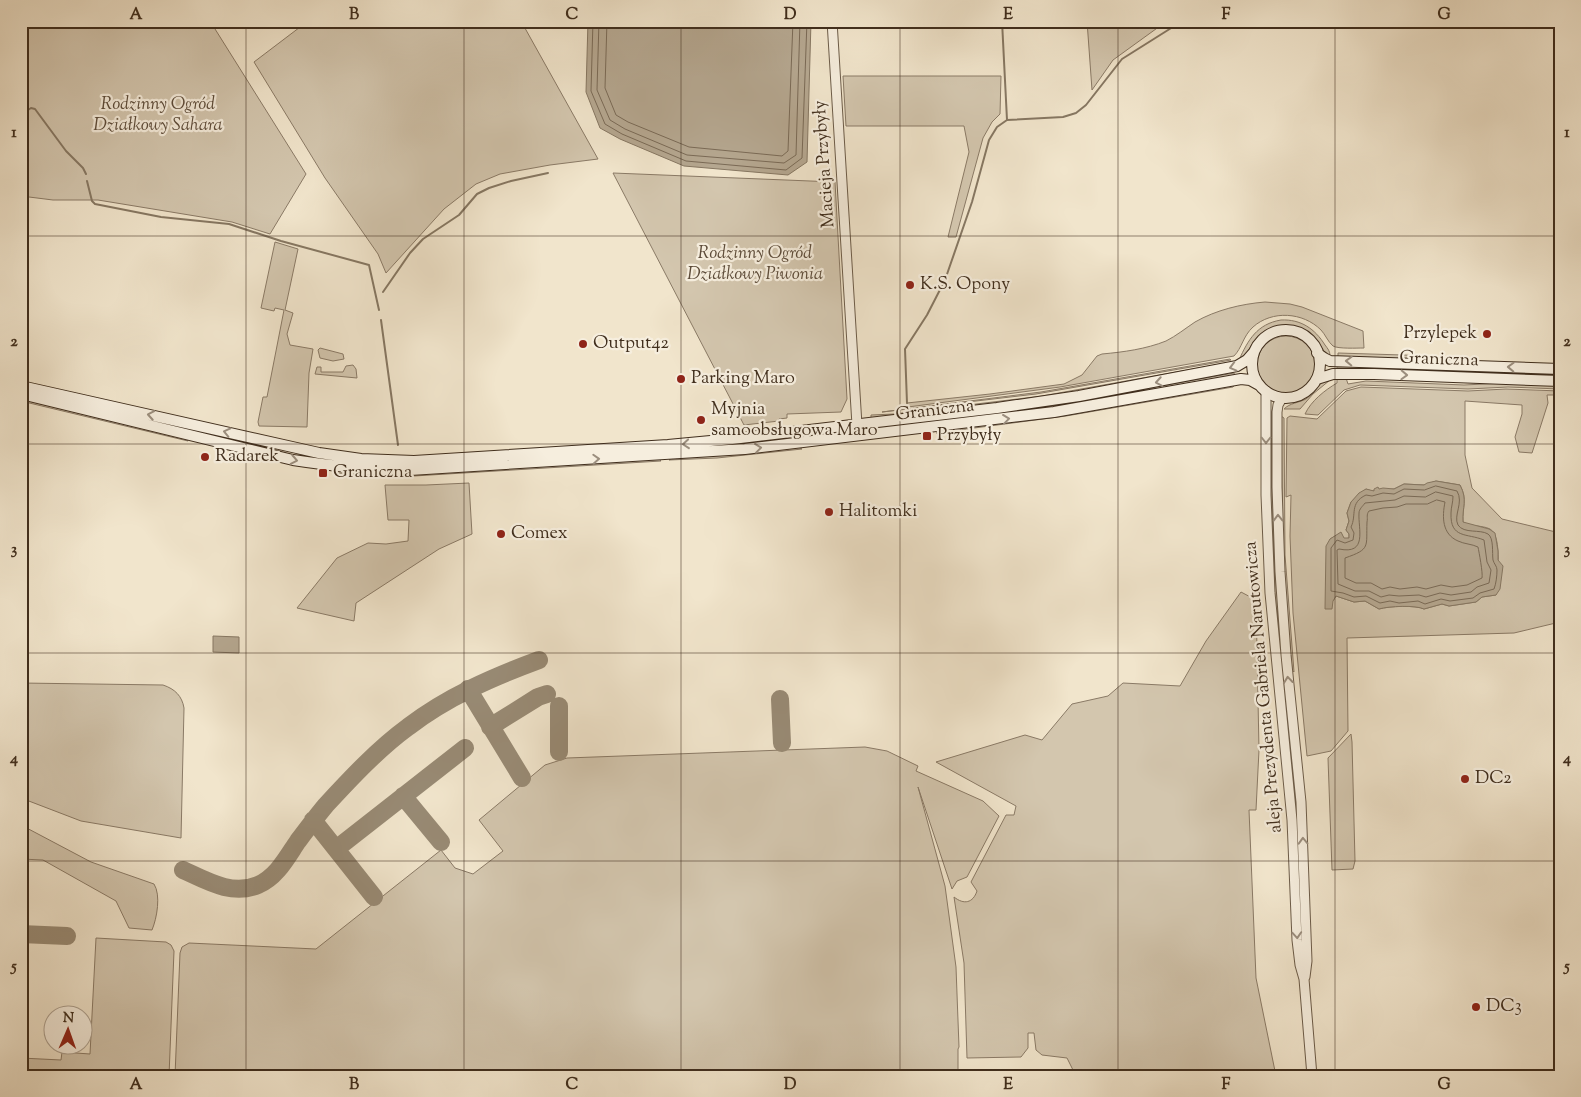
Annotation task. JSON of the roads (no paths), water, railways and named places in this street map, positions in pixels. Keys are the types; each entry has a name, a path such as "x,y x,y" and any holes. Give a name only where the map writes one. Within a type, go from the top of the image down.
{"main road":[{"path":"1290,331 1302,335 1309,340 1317,353 1320,365 1317,379 1305,393 1293,398 1276,397 1263,388 1254,377 1252,369 1254,352 1263,339 1274,332 1290,331"},
{"name":"Graniczna","path":"21,386 319,454 361,459 404,461 668,446 1026,404 1239,366 1254,352"},
{"name":"Graniczna","path":"1317,353 1330,361 1560,369"},
{"name":"Graniczna","path":"1317,379 1333,374 1374,374 1560,381"},
{"name":"Graniczna","path":"21,394 293,460 334,467 371,470 410,470 746,449 1054,412 1241,379 1250,380 1263,388"}],"street":[{"name":"Macieja Przybyły","path":"832,21 857,424"},
{"name":"aleja Prezydenta Gabriela Narutowicza","path":"1263,388 1270,592 1292,820 1297,940 1304,979 1312,1076"},
{"name":"aleja Prezydenta Gabriela Narutowicza","path":"1282,398 1277,412 1278,530 1286,656 1302,810 1307,962 1304,979"},
{"path":"196,436 198,425"}],"water":[{"path":"588,21 811,21 807,162 788,175 684,166 620,139 600,128 586,92"},
{"path":"1436,481 1460,485 1464,499 1463,522 1489,529 1495,533 1498,560 1503,566 1500,589 1496,595 1482,597 1476,602 1449,606 1442,604 1424,609 1402,606 1379,609 1365,601 1354,602 1336,596 1332,609 1325,609 1326,546 1330,539 1341,532 1344,538 1349,538 1346,530 1349,521 1347,513 1351,502 1359,493 1366,489 1374,491 1378,487 1379,489 1394,489 1404,484 1424,485"},
{"path":"213,636 239,637 239,653 213,652"}],"waterway":[{"path":"1002,21 1007,120"},
{"path":"907,403 905,349 927,315 945,280 972,202 989,140 997,127 1007,120 1063,117 1076,113 1086,105 1122,59 1176,25 1186,21"},
{"path":"1223,21 1237,24"},
{"path":"1243,26 1269,24 1273,21"},
{"path":"25,112 31,108 35,109 66,151 83,168 86,174"},
{"path":"383,292 410,253 423,239 459,215 477,194 511,181 548,173"},
{"path":"87,181 92,201 95,204 161,217 229,224 281,241 369,265 379,310"},
{"path":"381,320 398,445"}],"place":[{"name":"K.S. Opony","path":"910,285"},
{"name":"Przylepek","path":"1487,334"},
{"name":"Output42","path":"583,344"},
{"name":"Parking Maro","path":"681,379"},
{"name":"Myjnia samoobsługowa Maro","path":"701,420"},
{"name":"Przybyły","path":"927,436"},
{"name":"Radarek","path":"205,457"},
{"name":"Graniczna","path":"323,473"},
{"name":"Halitomki","path":"829,512"},
{"name":"Comex","path":"501,534"},
{"name":"DC2","path":"1465,779"},
{"name":"DC3","path":"1476,1007"}],"park label":[{"name":"Rodzinny Ogród Działkowy Sahara","path":"158,115"},
{"name":"Rodzinny Ogród Działkowy Piwonia","path":"755,264"}]}
